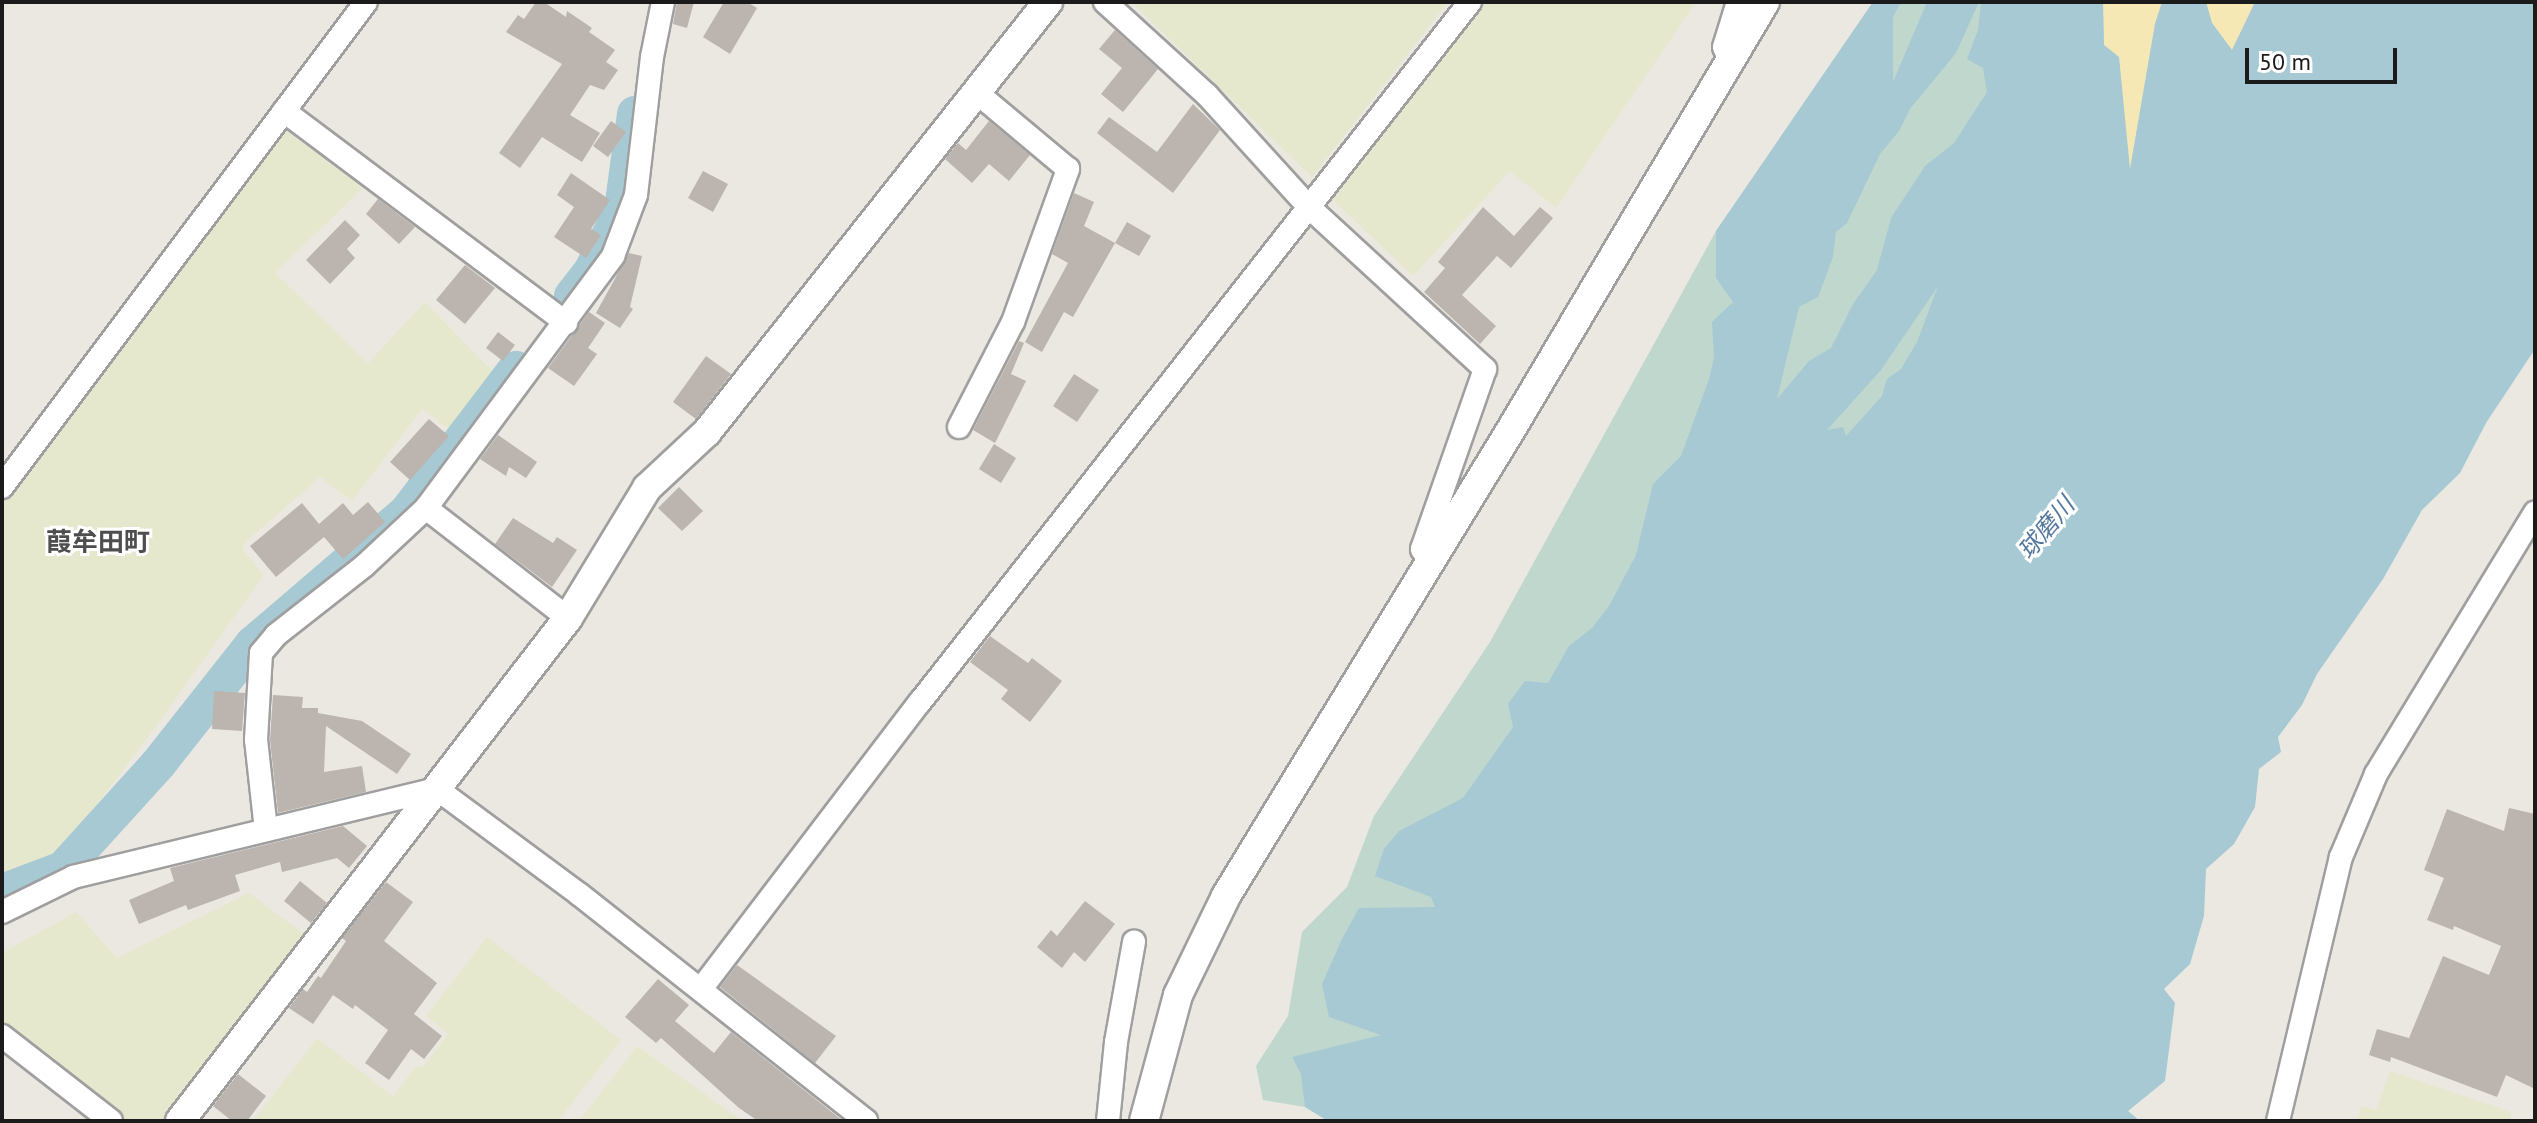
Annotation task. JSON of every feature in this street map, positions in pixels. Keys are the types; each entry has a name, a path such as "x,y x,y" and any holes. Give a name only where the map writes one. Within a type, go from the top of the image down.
{"street":[{"path":"2,487 366,2"},
{"path":"266,830 256,740 261,653 276,635 364,566 426,508 613,256 629,221 636,195 652,57 663,2"},
{"path":"180,1121 568,618 647,488 707,432 1048,2"},
{"path":"1105,2 1207,95 1310,208 1485,369 1422,549 1429,560"},
{"path":"701,989 920,702 1470,2"},
{"path":"1730,60 1724,47 1738,2"},
{"path":"1144,1121 1178,995 1226,896 1509,433 1765,2"},
{"path":"959,427 1013,322 1068,169 977,93"},
{"path":"284,111 566,323"},
{"path":"426,508 568,618"},
{"path":"2278,1121 2341,857 2370,788 2535,513"},
{"path":"2,912 73,877 437,789 470,810 866,1121"},
{"path":"1108,1121 1116,1042 1134,942"},
{"path":"2,1036 111,1121"}],"green space":[{"path":"1131,2 1448,2 1312,177"},
{"path":"1481,2 1696,2 1556,208 1510,171 1413,276 1330,197"},
{"path":"1873,2 2103,2 2104,45 2119,57 2130,169 2155,24 2162,2 2206,2 2212,23 2232,50 2255,2 2340,2 1328,1121 1305,1107 1263,1100 1256,1066 1288,1016 1302,932 1347,887 1374,816 1490,642 1716,231"},
{"path":"280,126 363,188 275,273 368,363 425,302 495,374 450,430 422,409 352,501 320,477 247,541 242,549 264,575 149,736 59,854 2,882 2,496"},
{"path":"249,893 308,937 164,1121 121,1121 2,1027 2,953 76,912 117,958"},
{"path":"487,937 621,1040 558,1121 253,1121 317,1038 393,1096 417,1065 422,1068 448,1034 426,1016"},
{"path":"637,1046 743,1121 579,1121"},
{"path":"2390,1071 2511,1112 2510,1121 2357,1121 2361,1106 2376,1110"}],"sand":[{"path":"2103,2 2162,2 2155,24 2129,174 2119,57 2104,45"},
{"path":"2206,2 2255,2 2232,50 2212,23"}],"water":[{"name":"球磨川","path":"1873,2 1901,2 1893,17 1893,82 1927,2 1979,2 1956,53 1910,109 1899,131 1880,154 1847,223 1836,232 1833,257 1818,297 1799,307 1777,399 1809,361 1831,348 1853,304 1877,270 1891,218 1925,166 1954,143 1987,92 1983,68 1967,59 1978,30 1981,2 2103,2 2104,45 2119,57 2130,169 2155,24 2162,2 2206,2 2212,23 2232,50 2255,2 2535,2 2535,349 2486,423 2460,473 2422,510 2383,579 2317,674 2302,705 2278,737 2281,752 2259,769 2255,807 2234,844 2206,869 2204,916 2190,964 2164,989 2175,1003 2165,1081 2128,1111 2140,1121 1328,1121 1305,1107 1301,1074 1292,1057 1381,1035 1329,1017 1322,984 1359,908 1435,907 1431,897 1375,876 1384,849 1399,831 1463,798 1513,727 1508,704 1525,681 1548,683 1569,646 1592,628 1609,606 1636,555 1653,484 1681,456 1709,379 1714,358 1712,322 1733,302 1716,278 1716,231","holes":["1938,286 1917,342 1901,369 1887,379 1882,396 1846,436 1843,427 1827,430 1881,370"]}],"building":[{"path":"536,2 544,2 566,17 567,11 592,28 589,32 615,50 606,62 618,70 604,90 590,85 570,115 600,133 582,162 542,137 520,168 499,153 562,64 506,32 518,15 524,19"},
{"path":"677,2 694,2 687,28 673,24"},
{"path":"724,2 747,2 757,8 730,54 703,37"},
{"path":"1115,30 1158,69 1123,112 1101,94 1122,68 1099,49"},
{"path":"1193,104 1220,130 1173,193 1097,133 1109,117 1157,152"},
{"path":"611,121 626,132 608,157 593,146"},
{"path":"989,121 1030,155 1009,181 989,164 972,183 945,159 958,143 966,150"},
{"path":"703,171 728,184 713,212 688,198"},
{"path":"571,173 610,200 591,229 601,235 586,258 554,237 574,207 557,195"},
{"path":"1074,193 1094,202 1084,226 1115,243 1073,317 1064,312 1042,352 1025,342 1068,263 1052,254"},
{"path":"378,199 415,227 399,244 366,214"},
{"path":"1483,207 1514,236 1540,207 1553,218 1511,268 1497,256 1462,295 1496,326 1480,344 1424,292 1445,268 1438,262"},
{"path":"345,220 360,235 347,249 355,258 330,284 306,260"},
{"path":"1127,222 1151,236 1139,256 1115,243"},
{"path":"629,253 642,256 630,307 633,309 620,328 596,313"},
{"path":"465,265 495,288 465,324 436,300"},
{"path":"589,312 605,323 588,348 597,354 574,386 548,368"},
{"path":"498,332 515,345 503,361 486,348"},
{"path":"1019,341 1024,343 1011,374 1026,381 995,443 973,430"},
{"path":"706,356 731,374 696,419 673,402"},
{"path":"1074,374 1099,390 1077,422 1053,406"},
{"path":"429,419 449,436 410,480 390,462"},
{"path":"498,435 537,462 526,478 509,467 506,476 480,459"},
{"path":"994,444 1016,458 1001,483 979,469"},
{"path":"679,487 703,511 682,531 658,508"},
{"path":"368,502 385,522 343,559 324,537 276,577 250,546 302,503 319,524 343,503 353,515"},
{"path":"513,518 553,543 557,537 577,550 552,587 495,544"},
{"path":"990,636 1028,663 1032,658 1062,681 1030,722 1001,699 1008,690 970,662"},
{"path":"214,691 245,693 242,731 212,729"},
{"path":"273,695 303,697 302,708 318,708 318,713 362,721 411,754 397,774 326,726 324,772 362,766 366,792 278,813 270,740"},
{"path":"2509,808 2535,814 2535,1089 2506,1075 2497,1097 2391,1057 2390,1062 2369,1055 2377,1029 2409,1038 2443,956 2489,975 2501,946 2454,926 2453,930 2427,920 2444,878 2424,870 2447,809 2504,831"},
{"path":"343,826 367,846 349,868 337,858 282,872 280,862 235,875 240,891 188,910 186,905 139,924 129,900 174,881 170,868"},
{"path":"300,881 327,903 311,923 284,901"},
{"path":"386,882 413,902 384,941 437,983 414,1014 442,1036 424,1059 411,1049 389,1080 365,1063 388,1030 355,1005 353,1009 333,995 313,1024 289,1008 303,989 307,992 318,976 321,978 346,941 342,938"},
{"path":"1085,901 1115,924 1085,962 1074,952 1062,968 1037,947 1051,930 1057,936"},
{"path":"737,965 836,1036 815,1063 720,987"},
{"path":"658,979 689,1005 675,1021 714,1053 731,1032 843,1121 758,1121 739,1108 661,1038 656,1043 625,1017"},
{"path":"238,1074 266,1096 247,1121 232,1121 213,1106"}],"waterway":[{"path":"572,296 592,270 622,210 635,114"},
{"path":"2,892 63,869 159,763 253,644 407,512 516,369"}],"district":[{"name":"葭牟田町","path":"98,542"}]}
